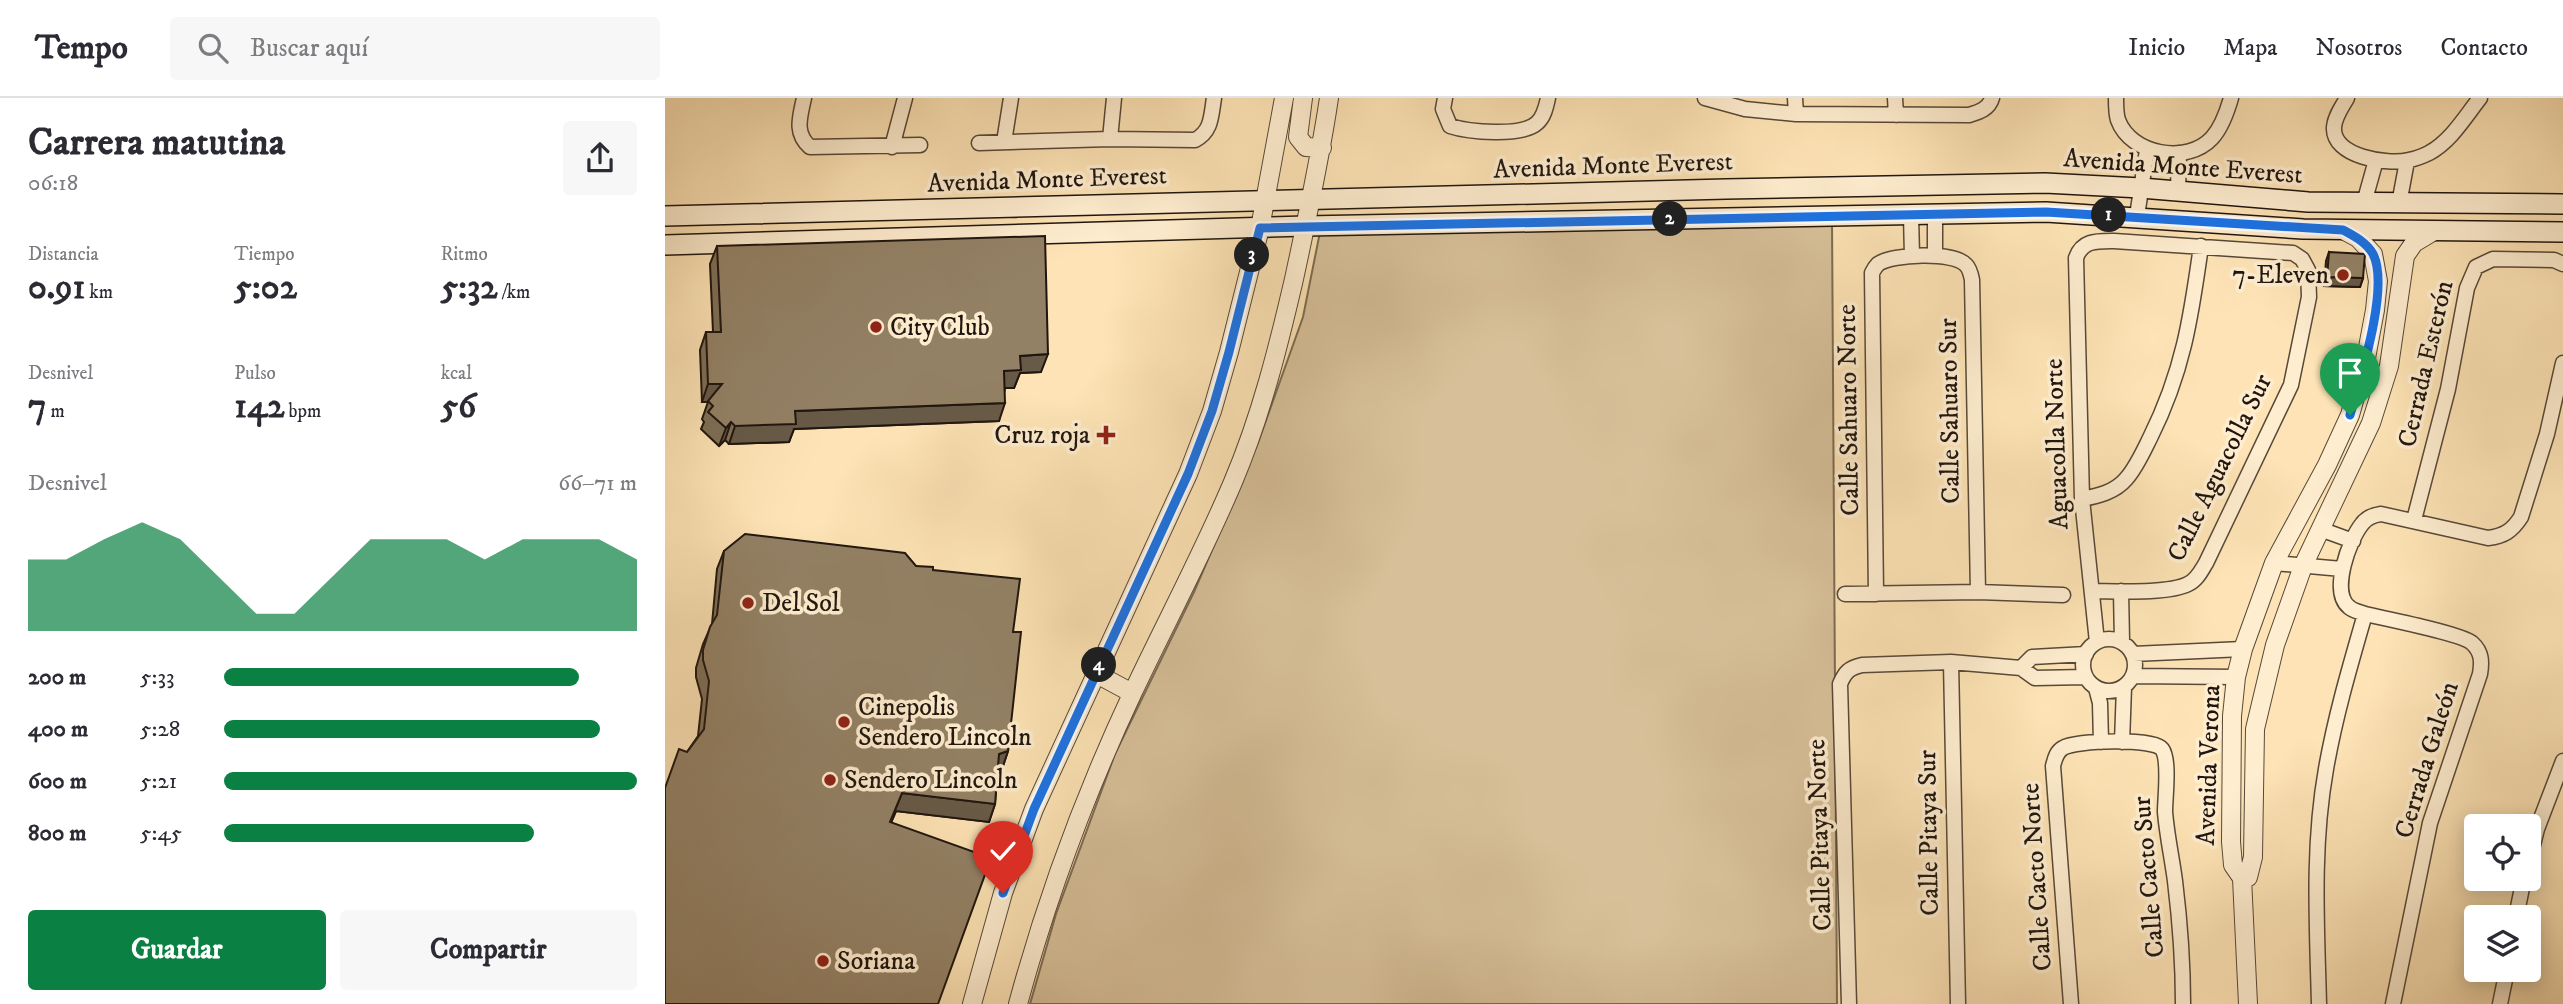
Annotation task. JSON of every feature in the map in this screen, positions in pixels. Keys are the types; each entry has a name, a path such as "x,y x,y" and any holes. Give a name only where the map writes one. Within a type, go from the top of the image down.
{"main road":[{"name":"Avenida Monte Everest","path":"665,216 2045,183 2308,202 2563,204"},
{"path":"1911,215 1912,187"},
{"path":"2270,226 2272,199"},
{"path":"2510,232 2512,204"},
{"path":"856,212 856,240"},
{"name":"Avenida Monte Everest","path":"665,245 1306,226 2046,212 2343,230 2563,232"}],"street":[{"path":"804,98 799,129 804,142 810,147 818,149 920,145"},
{"path":"892,147 905,98"},
{"path":"1004,142 1011,98"},
{"path":"1110,139 1114,98"},
{"path":"979,144 1110,139 1195,140 1209,128 1214,98"},
{"path":"972,1004 1003,893 1030,821 1095,673 1188,474 1212,411 1260,228 1284,98"},
{"path":"1303,98 1298,137 1306,146 1322,148"},
{"path":"1018,1004 1046,907 1082,810 1132,693 1219,514 1258,417 1277,351 1312,201 1329,98"},
{"path":"1445,98 1443,109 1450,126 1471,131 1516,131 1530,128 1538,122 1548,98"},
{"path":"1705,98 1745,110 1796,114 1969,116 1981,112 1991,102"},
{"path":"1795,98 1796,114"},
{"path":"1895,98 1895,115"},
{"path":"2116,98 2117,119 2124,130 2147,150 2179,153 2196,149 2210,139 2221,124 2231,98"},
{"path":"2347,98 2334,125 2334,135 2340,145 2351,152 2383,160 2407,161 2443,144 2480,98"},
{"path":"2137,216 2147,150"},
{"path":"2178,191 2179,153"},
{"path":"2364,203 2383,160"},
{"path":"2399,204 2407,161"},
{"path":"1911,215 1924,256"},
{"path":"1924,256 1935,215"},
{"name":"Avenida Verona","path":"2248,1004 2242,878 2233,865 2231,842 2232,716 2243,649 2274,563 2327,465 2350,415 2366,358 2378,281 2373,254 2358,238 2343,230"},
{"name":"Avenida Verona","path":"2242,878 2248,877 2253,857 2255,729 2275,645 2303,566 2371,423 2389,366 2405,256 2408,249 2434,231"},
{"name":"Aguacolla Norte","path":"2097,642 2083,499 2076,258 2083,245 2093,241 2201,247"},
{"path":"2083,499 2104,494 2126,480 2162,415 2186,343 2201,247"},
{"name":"Calle Aguacolla Sur","path":"2121,591 2174,588 2188,584 2197,577 2291,385 2309,297 2308,270 2302,259 2293,253 2201,247"},
{"name":"Calle Sahuaro Sur","path":"1924,256 1960,261 1966,265 1972,280 1978,592"},
{"name":"Calle Sahuaro Norte","path":"1876,594 1872,273 1880,263 1924,256"},
{"name":"Cerrada Esterón","path":"2414,520 2448,389 2467,288 2476,267 2493,259 2554,260 2563,264"},
{"path":"2378,281 2402,280"},
{"path":"2274,563 2342,569 2361,524 2369,516 2381,514 2488,538 2502,536 2514,528 2521,517 2547,434 2563,363"},
{"path":"2321,529 2353,541"},
{"name":"Cerrada Galeón","path":"2342,569 2340,587 2349,608 2466,639 2479,652 2482,662 2430,823 2393,1004"},
{"path":"2092,591 2121,591 2122,642"},
{"path":"1845,594 1978,592 2063,596"},
{"path":"2319,1004 2316,888 2319,821 2337,713 2365,614"},
{"path":"2105,639 2122,642 2133,654 2135,661 2129,681 2122,742 2101,742 2100,703 2084,670 2085,654 2097,642 2105,639"},
{"path":"2133,654 2243,649"},
{"path":"2021,668 2032,657 2085,654"},
{"path":"1951,662 2021,668 2035,678 2091,682 2111,691 2129,681 2237,677"},
{"name":"Calle Pitaya Norte","path":"1849,1004 1840,684 1844,674 1851,668 1862,665 1951,662"},
{"name":"Calle Pitaya Sur","path":"1951,662 1958,1004"},
{"path":"1095,673 1132,693"},
{"name":"Calle Cacto Norte","path":"2071,1004 2053,766 2056,755 2062,748 2101,742"},
{"name":"Calle Cacto Sur","path":"2122,742 2155,743 2161,747 2166,758 2166,820 2181,932 2183,1004"},
{"path":"2541,819 2563,761"},
{"path":"2500,1004 2505,982"}],"shaded area":[{"path":"1832,219 1837,1004 1030,1004 1056,914 1115,754 1194,592 1258,443 1303,317 1320,232"}],"building":[{"name":"City Club","path":"1045,236 1048,354 1020,356 1021,370 1004,371 1005,403 795,411 796,424 735,426 731,422 726,428 708,412 713,406 708,401 722,384 708,384 706,332 721,332 717,246"},
{"path":"2329,252 2365,254 2363,278 2327,277"},
{"name":"Sendero Lincoln","path":"745,534 905,553 916,566 933,567 933,570 1020,579 1013,632 1021,632 1008,751 999,754 995,804 902,793 890,822 991,858 938,1004 665,1004 665,788 679,749 687,752 704,729 709,681 703,650 717,615 724,551"}],"place":[{"name":"7-Eleven","path":"2343,275"},
{"name":"City Club","path":"876,327"},
{"name":"Cruz roja","path":"1106,435"},
{"name":"Del Sol","path":"748,603"},
{"name":"Cinepolis Sendero Lincoln","path":"844,722"},
{"name":"Sendero Lincoln","path":"830,780"},
{"name":"Soriana","path":"823,961"}],"route":[{"path":"1003,893 1034,809 1188,474 1212,411 1260,228 2046,212 2343,230 2358,238 2373,254 2378,281 2366,358 2350,415"}]}
